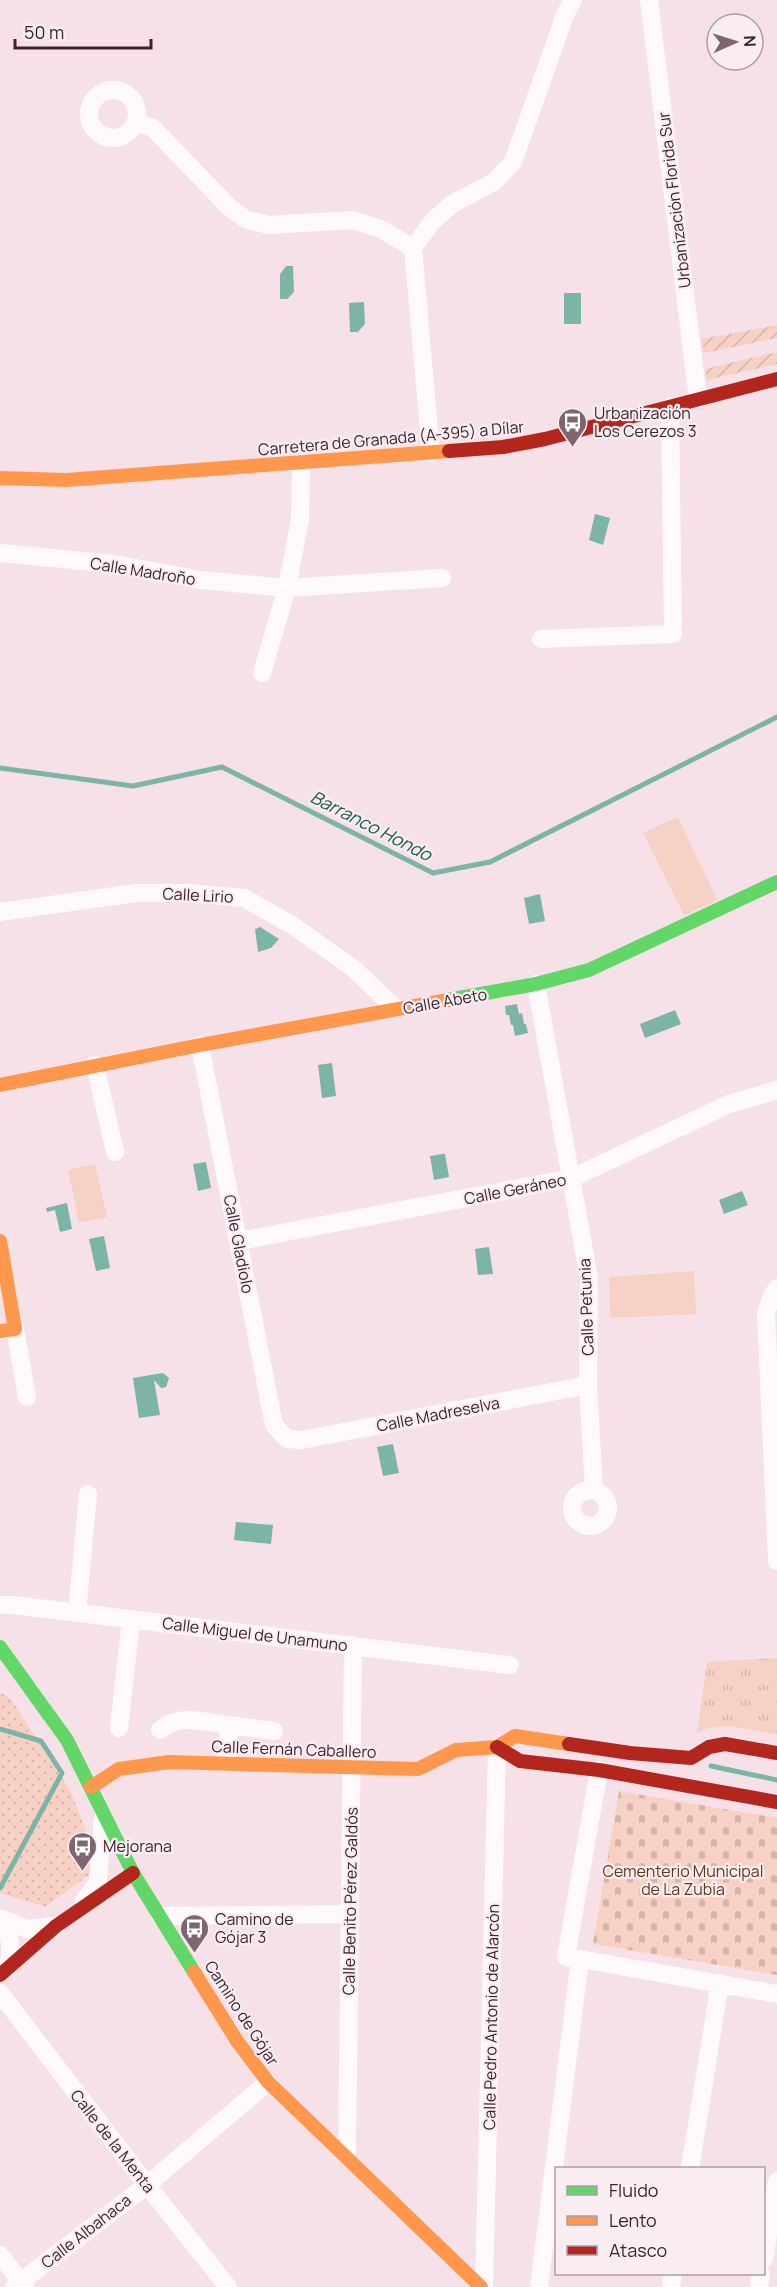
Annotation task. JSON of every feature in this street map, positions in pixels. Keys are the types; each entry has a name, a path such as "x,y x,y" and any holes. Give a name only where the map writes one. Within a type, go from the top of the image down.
{"street":[{"path":"431,453 413,248 433,221 452,204 494,182 513,162 565,15 573,0"},
{"name":"Urbanización Florida Sur","path":"649,0 698,399"},
{"path":"136,122 153,128 230,208 247,220 269,225 353,220 381,229 413,248"},
{"name":"Carretera de Granada (A-395) a Dílar","path":"0,478 66,480 502,447 777,379"},
{"path":"541,639 673,634 670,407"},
{"path":"262,673 287,588 300,519 301,463"},
{"name":"Calle Madroño","path":"0,553 114,564 201,580 287,588 442,578"},
{"name":"Calle Abeto","path":"0,1085 201,1045 536,984 589,970 777,882"},
{"name":"Calle Lirio","path":"0,912 136,893 190,893 244,898 292,925 352,968 396,1010"},
{"name":"Calle Petunia","path":"536,984 589,1278 588,1385 594,1490"},
{"name":"Calle Gladiolo","path":"201,1045 274,1425 287,1439"},
{"path":"95,1065 115,1152"},
{"name":"Calle Geráneo","path":"238,1241 572,1178 729,1104 777,1090"},
{"path":"0,1241 8,1330 27,1397"},
{"path":"774,1292 766,1313 777,1561"},
{"name":"Calle Madreselva","path":"287,1439 302,1440 588,1385"},
{"path":"77,1613 88,1494"},
{"name":"Calle Miguel de Unamuno","path":"0,1605 510,1665"},
{"path":"119,1728 131,1620"},
{"name":"Calle Benito Pérez Galdós","path":"347,2156 353,1645"},
{"name":"Camino de Gójar","path":"0,1647 67,1740 133,1873 237,2041 268,2082 483,2287"},
{"path":"160,1730 170,1722 179,1719 274,1731"},
{"path":"227,1763 229,1725"},
{"name":"Calle Fernán Caballero","path":"91,1787 119,1769 169,1762 418,1769 456,1750 497,1747 515,1736 603,1749 691,1758"},
{"path":"690,1787 691,1758 709,1747 725,1744 777,1753"},
{"path":"497,1747 520,1761 599,1770 777,1802"},
{"name":"Calle Pedro Antonio de Alarcón","path":"483,2287 497,1747"},
{"path":"603,1749 566,1957 777,1994"},
{"path":"76,1912 98,1882 103,1814"},
{"path":"4,1971 56,1926 133,1873"},
{"path":"160,1916 349,1914"},
{"path":"2,1920 27,1929 56,1926"},
{"path":"2,1920 10,1938 11,1954 4,1971"},
{"path":"539,2287 580,1959"},
{"path":"690,2167 720,1983"},
{"name":"Calle de la Menta","path":"0,1993 228,2287"},
{"name":"Calle Albahaca","path":"20,2285 147,2185 268,2082"},
{"path":"765,2253 777,2181"},
{"path":"0,2255 20,2285"}],"green space":[{"path":"777,325 777,338 704,353 701,339"},
{"path":"777,352 777,364 707,380 705,369"},
{"path":"678,817 717,900 684,915 643,833"},
{"path":"95,1164 107,1217 79,1223 68,1170"},
{"path":"694,1271 696,1314 610,1318 609,1277"},
{"path":"777,1658 777,1735 726,1726 697,1733 707,1662"},
{"path":"0,1693 11,1699 70,1790 92,1846 89,1875 45,1907 0,1893"},
{"name":"Cementerio Municipal de La Zubia","path":"619,1791 777,1818 777,1975 593,1944"}],"shaded area":[{"path":"286,266 293,266 294,292 287,299 280,299 280,274"},
{"path":"564,293 581,293 581,324 564,324"},
{"path":"364,302 365,324 358,332 350,332 349,303"},
{"path":"595,514 610,518 603,545 589,540"},
{"path":"540,894 545,921 529,924 524,898"},
{"path":"260,927 279,939 271,948 258,952 255,929"},
{"path":"517,1004 528,1033 515,1036 509,1015 506,1015 505,1006"},
{"path":"675,1010 681,1024 645,1038 640,1024"},
{"path":"332,1063 336,1096 322,1098 318,1065"},
{"path":"445,1154 449,1177 434,1180 430,1156"},
{"path":"206,1162 211,1188 198,1191 193,1164"},
{"path":"742,1191 748,1205 724,1214 719,1200"},
{"path":"67,1203 72,1229 60,1232 55,1210 47,1212 46,1208"},
{"path":"104,1236 110,1268 96,1271 89,1239"},
{"path":"489,1247 493,1274 478,1275 475,1249"},
{"path":"163,1373 169,1378 166,1387 161,1388 154,1380 160,1415 139,1418 133,1378"},
{"path":"393,1444 399,1473 383,1476 377,1447"},
{"path":"236,1522 273,1525 271,1544 234,1540"}],"waterway":[{"name":"Barranco Hondo","path":"0,768 133,786 222,767 433,873 490,862 777,717"},
{"path":"0,1729 41,1741 62,1773 0,1888"},
{"path":"711,1766 777,1780"}],"traffic: fast":[{"path":"448,1000 536,984 589,970 777,882"},
{"path":"0,1647 67,1740 133,1873 194,1972"}],"traffic: slow":[{"path":"0,478 66,480 449,451"},
{"path":"0,1085 200,1045 448,1000"},
{"path":"0,1241 15,1329 0,1331"},
{"path":"91,1787 119,1769 169,1762 418,1769 456,1750 497,1747 515,1736 569,1744"},
{"path":"194,1972 237,2041 268,2082 481,2287"}],"traffic: jam":[{"path":"449,451 503,447 545,439 777,379"},
{"path":"569,1744 630,1753 691,1758 709,1747 725,1744 777,1753"},
{"path":"497,1747 520,1761 599,1770 777,1802"},
{"path":"0,1975 56,1926 133,1873"}],"place":[{"name":"Urbanización Los Cerezos 3","path":"573,448"},
{"name":"Mejorana","path":"82,1872"},
{"name":"Camino de Gójar 3","path":"194,1954"}]}
